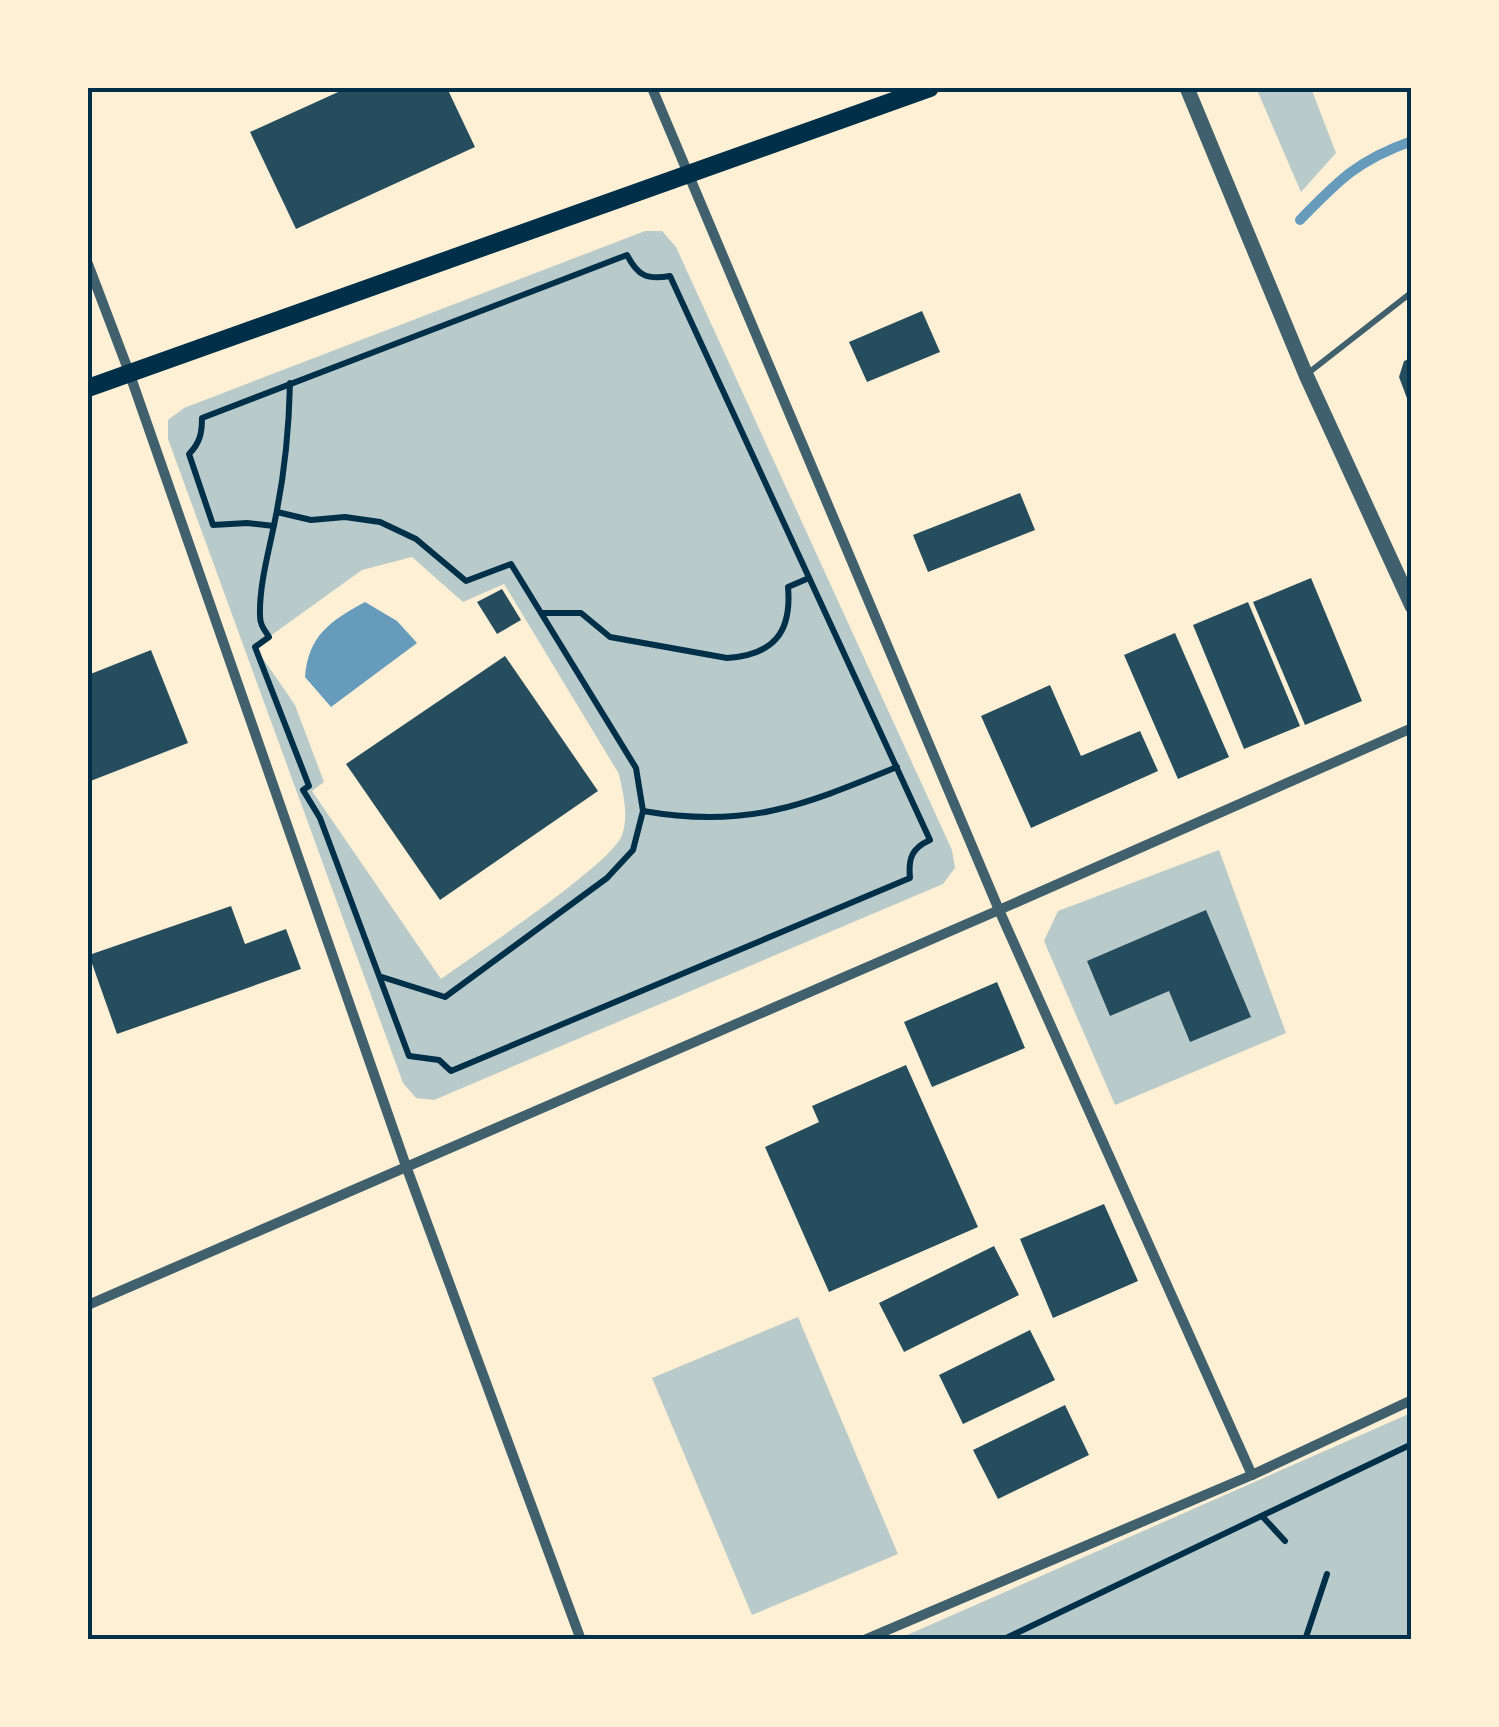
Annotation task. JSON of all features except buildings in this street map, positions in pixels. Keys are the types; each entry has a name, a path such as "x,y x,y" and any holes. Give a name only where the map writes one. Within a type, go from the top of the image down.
{"main road":[{"path":"88,388 930,88"}],"street":[{"path":"652,88 999,910 1252,1475"},
{"path":"1187,88 1306,374 1412,606"},
{"path":"88,264 130,372 406,1166 581,1640"},
{"path":"88,1305 1412,728"},
{"path":"864,1640 1252,1475 1412,1400"}],"lane":[{"path":"1306,374 1412,292"}],"path":[{"path":"274,526 213,524 189,454 198,445 202,418 290,383 627,255 636,272 652,280 670,276 930,840 916,846 908,861 910,878 451,1071 439,1060 409,1056 320,818 303,790 309,786 255,647 269,637 260,623 260,601 277,512 288,446 290,383"},
{"path":"277,512 312,520 380,522 416,539 466,582 511,564 636,768 643,811 633,850 607,878 444,997 380,976"},
{"path":"541,612 581,613 610,637 727,658 745,657 777,639 786,622 788,587 809,578"},
{"path":"643,811 689,819 770,813 897,767"},
{"path":"1002,1640 1412,1444"},
{"path":"1262,1516 1285,1540"},
{"path":"1305,1640 1327,1574"}],"shaded area":[{"path":"1311,88 1336,153 1301,192 1257,90"},
{"path":"645,231 662,231 676,247 952,850 955,868 943,884 434,1100 416,1098 403,1083 168,439 168,420 184,408","holes":["412,557 463,602 504,584 619,774 625,820 622,835 594,866 441,979 312,791 324,782 295,705 255,647 362,570"]},
{"path":"1219,850 1286,1033 1115,1105 1044,941 1058,911"},
{"path":"798,1317 898,1554 752,1615 652,1378"},
{"path":"1411,1413 1411,1639 898,1639"}],"water":[{"path":"365,602 397,621 417,643 331,707 305,677 307,663 323,631"}],"waterway":[{"path":"1300,220 1350,173 1412,141"}]}
